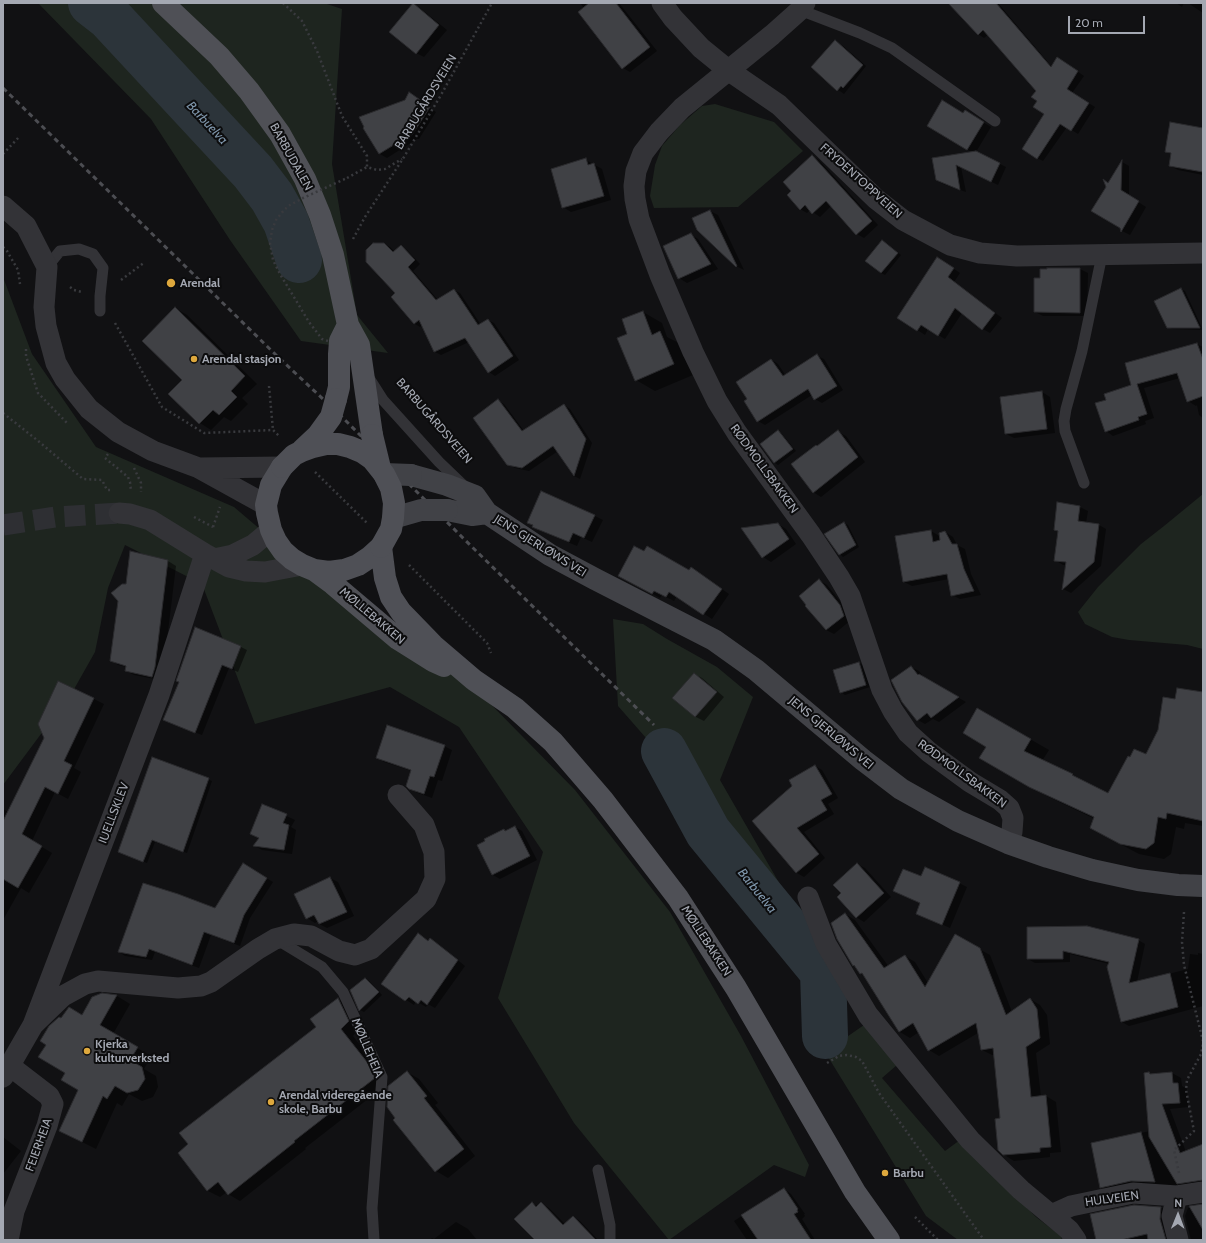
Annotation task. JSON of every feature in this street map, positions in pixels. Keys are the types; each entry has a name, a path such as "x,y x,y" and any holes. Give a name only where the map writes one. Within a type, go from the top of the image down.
{"main road":[{"name":"BARBUDALEN","path":"163,3 220,56 249,90 280,134 305,179 320,215 333,255 348,325 359,345 372,435 382,471"},
{"path":"302,451 318,436 331,417 338,387 340,341 348,325"},
{"path":"326,444 338,444 350,447 362,452 372,459 382,471 391,488 394,503 391,528 381,547 358,565 344,570 329,572 308,568 292,559 283,551 270,530 266,505 271,485 282,467 294,455 302,451 326,444"},
{"name":"JENS GJERLØWS VEI","path":"382,471 410,475 447,485 481,505 550,555 595,580 714,640 756,670 863,760 901,789 958,821 1008,843 1048,857 1108,873 1138,880 1178,885 1203,886"},
{"name":"JENS GJERLØWS VEI","path":"393,518 422,510 447,510 472,515 481,505"},
{"name":"MØLLEBAKKEN","path":"381,547 385,578 391,597 401,612 433,645 474,680 515,708 553,742 603,800 678,898 736,988 855,1192 889,1240"},
{"name":"MØLLEBAKKEN","path":"308,568 333,584 398,639 433,661 474,680"}],"street":[{"name":"FRYDENTOPPVEIEN","path":"662,3 673,18 701,48 728,70 779,104 876,199 903,220 950,245 980,253 1017,256 1203,254"},
{"name":"RØDMOLLSBAKKEN","path":"802,6 772,35 682,108 659,132 644,153 636,171 634,186 639,219 660,275 693,352 717,401 811,535 850,596 882,690 893,711 908,733 929,752 970,782 1000,800 1010,808 1013,818 1012,832 1008,843"},
{"path":"3,206 26,226 47,267 44,307 46,326 56,363 65,379 89,409 118,432 153,451 199,468 266,505"},
{"path":"199,468 282,467"},
{"path":"119,513 130,514 150,520 209,557 229,567 246,571 265,572 308,568"},
{"path":"209,557 233,555 253,546 270,530"},
{"name":"IUELLSKLEV","path":"7,1071 33,1025 159,695 209,557"},
{"path":"33,1025 63,996 85,984 98,981 178,988 201,986 211,982 275,939 294,934 311,936 339,951 355,955 371,950 426,899 435,879 434,852 424,826 398,795"},
{"path":"808,897 826,944 868,1015 970,1140 1021,1190 1069,1230 1076,1240"},
{"name":"FEIERHEIA","path":"7,1071 49,1096 53,1104 47,1126 14,1211 8,1240"},
{"name":"HULVEIEN","path":"1051,1216 1071,1206 1133,1193 1188,1194"},
{"path":"1178,1240 1172,1216 1188,1194"}],"lane":[{"path":"802,6 892,48 995,121"},
{"path":"47,267 60,251 79,249 93,254 103,268 100,311"},
{"path":"1084,483 1065,431 1064,421 1082,352 1102,255"},
{"path":"363,368 383,400 438,462 481,505"},
{"name":"MØLLEHEIA","path":"275,939 322,967 343,992 382,1077 372,1208 374,1240"},
{"path":"598,1170 610,1225 610,1240"}],"path":[{"path":"284,3 302,21 322,63 342,116 367,156 367,167 347,178 290,204 276,220 272,230 270,243 273,260 309,322 322,339 328,341"},
{"name":"BARBUGÅRDSVEIEN","path":"367,167 377,170 385,169 404,157 465,54 492,3"},
{"path":"3,154 20,136"},
{"path":"351,242 404,157"},
{"path":"47,267 74,290 100,296"},
{"path":"270,386 273,430"},
{"path":"3,413 83,479 102,480 107,490 115,490"},
{"path":"114,458 108,454 105,458 128,476 131,491"},
{"path":"132,464 141,483 142,498"},
{"path":"209,557 221,505"},
{"path":"1184,912 1182,942 1184,964 1203,1041"},
{"path":"1188,1194 1174,1150 1194,1131 1186,1090 1187,1080 1201,1054 1203,1044"},
{"path":"827,1062 839,1056 847,1055 856,1057 862,1061 879,1093 984,1240"},
{"path":"915,1217 938,1240"}],"shaded area":[{"path":"38,3 324,3 342,9 332,164 357,315 388,353 301,341 230,240 151,119"},
{"path":"715,104 774,122 803,151 738,207 654,208 650,196 655,165 662,146 680,125 702,106"},
{"path":"3,277 32,354 96,447 234,507 349,605 472,685 575,790 670,912 741,1036 809,1165 805,1177 774,1165 669,1240 574,1123 498,998 543,852 459,727 390,687 255,724 202,584 125,545 108,588 95,652 73,691 3,785"},
{"path":"1203,494 1203,649 1187,645 1112,637 1085,624 1078,612 1098,587 1141,544"},
{"path":"613,619 643,624 717,667 753,697 720,780 789,900 776,899 717,819 618,706"},
{"path":"864,1025 897,1065 882,1078 945,1151 960,1140 1036,1217 1061,1236 1062,1240 958,1240 926,1216 825,1052"}],"building":[{"path":"413,3 439,25 416,54 389,32"},
{"path":"589,3 616,3 650,47 622,69 578,12"},
{"path":"948,3 996,3 1051,67 1057,57 1078,71 1067,89 1089,103 1071,131 1060,124 1037,159 1022,149 1044,114 1033,107 1037,101 1031,97 1036,91 983,30 978,35"},
{"path":"835,40 863,65 843,88 841,86 837,91 811,67"},
{"path":"409,92 430,107 412,135 379,154 363,128 364,127 359,117 405,100"},
{"path":"942,100 963,113 965,110 984,122 967,150 927,126"},
{"path":"1170,122 1203,128 1203,172 1169,166 1171,153 1165,152"},
{"path":"976,151 1000,163 991,182 956,165 960,190 936,180 932,158"},
{"path":"812,155 872,221 856,235 826,201 812,214 805,205 800,210 787,195 791,191 783,182"},
{"path":"586,158 588,165 594,163 604,196 562,208 551,169"},
{"path":"1122,160 1121,190 1139,201 1121,232 1120,228 1091,211 1106,187 1103,179 1108,183"},
{"path":"710,210 737,266 736,267 697,230 692,218"},
{"path":"691,233 711,264 678,279 663,246"},
{"path":"882,240 898,253 881,273 865,261"},
{"path":"373,243 384,243 393,252 401,245 415,260 408,267 436,300 454,289 478,325 488,319 513,356 488,373 465,338 434,352 419,320 414,324 391,297 395,293 366,262 366,250"},
{"path":"937,257 954,268 948,277 995,313 982,330 955,308 938,336 921,325 917,331 897,318"},
{"path":"1080,268 1080,313 1034,312 1034,278 1040,278 1040,269"},
{"path":"1181,288 1200,328 1167,328 1154,301"},
{"name":"Arendal stasjon","path":"175,307 245,376 231,391 237,397 219,415 213,410 199,424 168,394 182,380 142,341"},
{"path":"643,311 652,335 660,331 674,364 635,381 617,338 627,334 622,319"},
{"path":"1197,343 1203,359 1203,396 1187,402 1177,373 1137,384 1147,414 1138,417 1139,420 1105,432 1095,403 1106,400 1104,394 1131,385 1125,363"},
{"path":"817,354 837,386 814,400 808,389 757,422 744,401 747,399 736,382 771,359 783,376"},
{"path":"1042,391 1047,429 1005,434 1000,397"},
{"path":"498,399 522,431 564,404 586,439 574,476 553,446 522,468 507,465 473,418"},
{"path":"778,430 793,449 774,463 760,444"},
{"path":"838,430 858,457 813,493 791,464"},
{"path":"541,491 595,515 584,538 573,533 569,542 532,527 533,525 527,523"},
{"path":"1057,502 1080,506 1078,521 1099,524 1094,562 1062,590 1066,562 1054,561 1058,531 1054,530"},
{"path":"844,522 856,545 839,555 824,534"},
{"path":"778,523 789,539 762,558 741,528"},
{"path":"931,530 933,542 940,540 939,533 945,531 952,544 957,544 964,569 974,591 951,596 947,574 903,582 895,536"},
{"path":"634,546 644,551 647,546 689,570 691,567 722,589 703,615 669,592 666,597 654,591 652,594 618,576"},
{"path":"130,551 168,560 155,667 152,677 125,671 126,666 110,661 118,601 111,593 122,584 126,584"},
{"path":"819,579 840,605 844,616 826,630 805,606 806,605 799,596"},
{"path":"195,627 241,646 232,669 222,665 195,733 163,720 179,682 176,681"},
{"path":"859,662 866,685 840,693 833,670"},
{"path":"911,666 918,675 919,674 959,697 931,718 927,713 917,721 902,702 891,680"},
{"path":"694,673 717,692 695,717 672,698"},
{"path":"58,681 94,698 64,761 72,765 58,794 45,787 22,834 42,846 18,888 3,879 3,821 44,738 38,724"},
{"path":"1177,688 1203,692 1203,821 1167,813 1166,819 1158,817 1154,843 1146,849 1120,844 1090,828 1094,817 1029,787 979,758 986,747 963,733 977,708 1031,739 1024,751 1073,774 1072,775 1108,793 1128,756 1130,757 1134,749 1146,754 1158,730 1163,697 1175,699"},
{"path":"387,725 445,745 434,777 430,776 424,794 409,789 406,786 411,770 376,758"},
{"path":"152,757 209,778 183,852 152,840 143,862 118,852"},
{"path":"815,765 832,794 821,800 827,810 797,828 819,854 796,873 752,821 792,786 789,780"},
{"path":"262,804 287,814 283,823 289,825 284,850 253,846 259,838 250,834"},
{"path":"515,826 530,856 492,875 477,845 485,841 484,839 504,829 505,831"},
{"path":"243,863 267,878 244,915 234,943 204,932 192,965 149,949 146,957 118,952 143,883 215,908"},
{"path":"857,863 884,893 856,918 837,897 841,893 833,885"},
{"path":"925,867 960,882 942,925 916,914 920,903 893,891 903,869 921,876"},
{"path":"330,877 347,912 319,924 314,915 306,919 294,894"},
{"path":"845,913 884,968 905,955 925,987 955,934 980,948 1006,1015 1030,998 1037,1009 1040,1038 1026,1047 1031,1097 1046,1095 1051,1147 1040,1148 1040,1152 1003,1155 998,1150 995,1119 1000,1118 993,1048 981,1050 976,1023 928,1051 913,1023 899,1032 862,973 860,974 854,965 853,966 837,939 831,923"},
{"path":"1087,926 1139,939 1129,983 1170,973 1178,1007 1121,1022 1107,967 1109,962 1063,951 1063,959 1027,959 1027,927"},
{"path":"418,933 428,941 430,938 458,960 427,1005 421,1000 418,1004 409,997 405,1001 381,984"},
{"path":"365,978 379,992 359,1011 350,990"},
{"path":"102,993 117,995 100,1025 138,1047 130,1060 142,1067 145,1079 138,1090 127,1093 115,1086 107,1099 103,1096 82,1142 59,1131 78,1090 61,1080 65,1073 38,1057 46,1045 40,1041 49,1026 59,1017 61,1018 69,1007 82,1015 92,997"},
{"path":"338,998 349,1021 341,1029 367,1062 375,1078 228,1195 218,1182 207,1191 178,1153 188,1144 179,1133 316,1027 310,1019"},
{"path":"407,1071 427,1096 424,1098 464,1149 435,1172 393,1120 395,1118 387,1107 388,1086"},
{"path":"1149,1072 1150,1074 1172,1072 1173,1083 1178,1083 1180,1103 1162,1104 1180,1153 1203,1144 1203,1180 1177,1184 1149,1137 1144,1073"},
{"path":"1141,1132 1155,1182 1131,1181 1100,1188 1091,1143"},
{"path":"784,1188 798,1209 798,1212 794,1214 811,1240 758,1240 741,1215"},
{"path":"532,1202 536,1207 541,1202 563,1225 573,1216 596,1240 535,1240 514,1219"},
{"path":"1203,1204 1203,1230 1189,1206"},
{"path":"1134,1205 1161,1207 1160,1219 1166,1240 1148,1240 1147,1234 1121,1240 1096,1240 1090,1214"}],"waterway":[{"name":"Barbuelva","path":"91,3 109,17 253,172 272,197 286,222 299,260"},
{"name":"Barbuelva","path":"664,751 708,832 823,972 825,1036"}],"tunnel":[{"path":"3,525 56,517 119,513"}],"railway":[{"path":"3,88 276,355 340,415 654,725"}],"place":[{"name":"Arendal","path":"171,283"},
{"name":"Arendal stasjon","path":"194,359"},
{"name":"Kjerka kulturverksted","path":"87,1051"},
{"name":"Arendal videregående skole, Barbu","path":"271,1102"},
{"name":"Barbu","path":"885,1173"}]}
